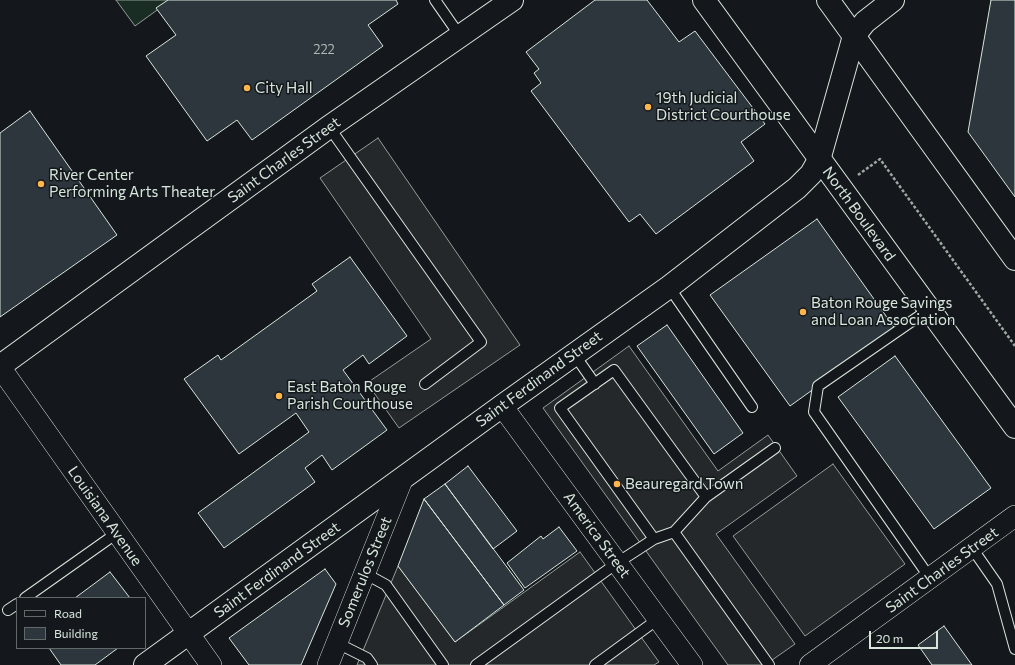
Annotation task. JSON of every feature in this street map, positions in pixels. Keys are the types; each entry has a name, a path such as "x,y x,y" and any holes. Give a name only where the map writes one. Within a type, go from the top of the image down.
{"street":[{"name":"Saint Charles Street","path":"0,366 329,127 512,0"},
{"name":"North Boulevard","path":"704,0 928,310 1015,427"},
{"path":"828,0 1015,259"},
{"path":"854,36 865,22 893,0"},
{"name":"Saint Ferdinand Street","path":"145,665 574,354 669,287 806,180 819,160 854,36"},
{"name":"Louisiana Avenue","path":"0,366 211,665"},
{"name":"America Street","path":"502,406 692,665"},
{"name":"Somerulos Street","path":"328,665 402,480"},
{"name":"Saint Charles Street","path":"810,665 1015,516"}],"lane":[{"path":"435,0 460,36"},
{"path":"329,127 481,342 425,384"},
{"path":"669,287 752,407"},
{"path":"928,310 818,386 814,412 930,578"},
{"path":"574,354 596,384"},
{"path":"654,539 560,408 614,370 706,497"},
{"path":"476,665 617,563 654,539 674,532 706,497 775,448"},
{"path":"674,532 769,665"},
{"path":"26,597 117,533"},
{"path":"972,548 997,584 1006,612 1015,649"},
{"path":"364,573 386,585 443,665"},
{"path":"8,610 16,605"},
{"path":"595,665 658,619"},
{"path":"337,643 367,658 372,665"}],"path":[{"path":"855,178 880,159 1015,346"}],"green space":[{"path":"116,0 171,0 135,26"}],"shaded area":[{"path":"378,138 520,345 399,428 367,383 431,339 320,178"},
{"path":"629,346 718,471 768,435 797,476 716,534 795,644 765,665 728,665 543,408"},
{"path":"833,464 905,564 805,636 733,536"},
{"path":"580,552 659,662 654,665 357,665 398,566 455,642"}],"building":[{"name":"City Hall","path":"168,0 396,0 398,4 368,25 383,46 252,140 237,120 207,141 146,56 176,35 156,8"},
{"name":"19th Judicial District Courthouse","path":"595,0 647,0 679,42 695,31 765,124 741,142 754,161 656,234 640,214 629,222 531,91 541,83 534,73 539,69 526,52"},
{"path":"991,0 1015,0 1015,197 968,132"},
{"name":"River Center Performing Arts Theater","path":"30,111 117,235 0,317 0,133"},
{"name":"Baton Rouge Savings and Loan Association","path":"817,219 896,330 790,406 710,295"},
{"name":"East Baton Rouge Parish Courthouse","path":"350,257 407,336 369,364 363,355 343,370 387,430 332,470 322,455 305,468 315,482 224,548 198,513 309,432 296,413 239,454 184,379 218,355 221,360 317,291 312,284"},
{"path":"667,325 743,433 714,454 637,346"},
{"path":"895,356 991,488 934,529 838,397"},
{"path":"468,466 517,531 493,549 445,484"},
{"path":"445,484 524,590 504,605 424,499"},
{"path":"424,499 504,605 455,642 398,566"},
{"path":"559,527 577,551 525,588 507,563 541,536 543,539"},
{"path":"325,569 336,584 301,665 249,665 229,638"},
{"path":"110,572 129,597 76,597"},
{"path":"944,626 972,665 932,665 918,645"},
{"path":"50,649 117,649 95,665 61,665"}],"place":[{"name":"City Hall","path":"247,88"},
{"name":"19th Judicial District Courthouse","path":"648,107"},
{"name":"River Center Performing Arts Theater","path":"41,184"},
{"name":"Baton Rouge Savings and Loan Association","path":"803,312"},
{"name":"East Baton Rouge Parish Courthouse","path":"279,396"},
{"name":"Beauregard Town","path":"617,484"}]}
